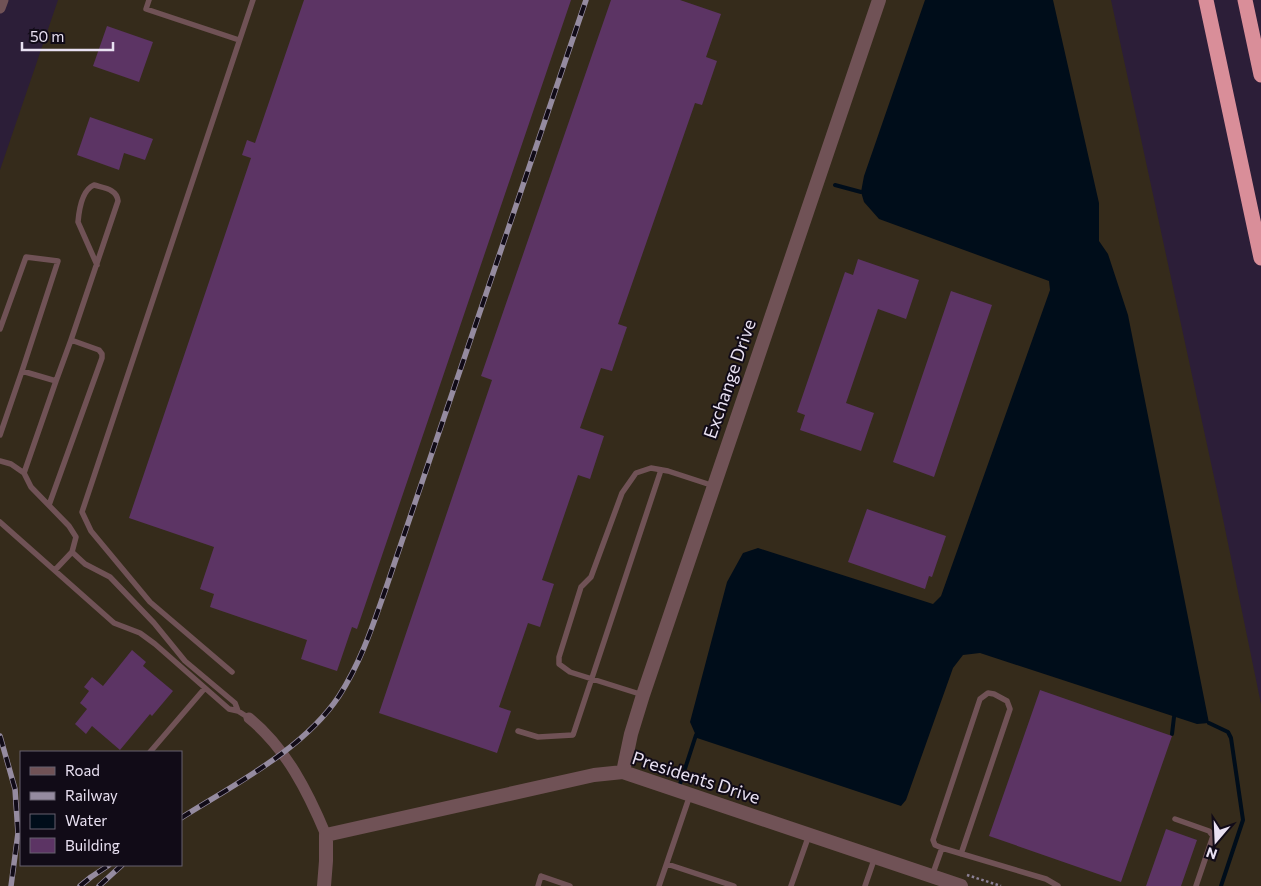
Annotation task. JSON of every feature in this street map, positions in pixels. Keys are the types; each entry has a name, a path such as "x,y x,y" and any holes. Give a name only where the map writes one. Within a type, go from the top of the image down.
{"highway":[{"path":"1206,0 1261,258"},
{"path":"1245,0 1261,75"}],"street":[{"path":"0,8 3,0"},
{"name":"Exchange Drive","path":"623,772 642,695 879,0"},
{"path":"249,718 263,729 283,753 311,801 326,835 324,886"},
{"name":"Presidents Drive","path":"326,835 594,775 623,772 961,886"}],"lane":[{"path":"149,0 146,9 240,40"},
{"path":"232,672 150,602 91,531 82,512 253,0"},
{"path":"24,473 71,340 96,265 118,197 116,192 94,185 86,191 78,222 96,265"},
{"path":"0,329 26,257 58,261 0,435"},
{"path":"49,506 102,358 99,350 71,340"},
{"path":"22,372 56,381"},
{"path":"0,461 11,464 24,473 31,487 69,526 76,537 72,552 55,570"},
{"path":"642,695 570,672 559,664 558,657 581,587 591,577 622,493 636,473 651,468 714,486"},
{"path":"518,731 538,738 573,735 661,470"},
{"path":"0,522 114,623 140,632 229,708 249,718"},
{"path":"72,552 85,564 110,577 154,624 185,661 235,702 238,711"},
{"path":"151,751 205,688"},
{"path":"961,854 1010,709 1007,701 994,694 988,693 980,699 933,840 935,845 942,848 961,854 1046,879 1058,886"},
{"path":"659,886 690,795"},
{"path":"1175,819 1210,830 1213,836 1196,886"},
{"path":"791,886 808,834"},
{"path":"932,876 942,848"},
{"path":"865,886 875,857"},
{"path":"667,864 734,886"},
{"path":"538,886 541,876 570,886"}],"shaded area":[{"path":"58,0 1111,0 1261,704 1261,886 0,886 0,170"}],"water":[{"path":"925,0 1053,0 1099,203 1099,241 1108,254 1128,315 1209,723 1197,724 980,653 963,655 953,668 906,800 901,806 697,738 690,722 727,582 743,553 758,548 933,604 941,596 1050,290 1049,281 879,219 864,202 861,192 864,176"}],"building":[{"path":"304,0 571,0 357,629 352,627 337,671 301,659 307,640 210,607 214,594 200,589 214,547 129,518 251,158 242,155 247,140 255,143"},
{"path":"611,0 680,0 721,14 706,57 717,61 702,105 695,103 618,324 627,327 612,371 601,368 580,428 604,436 590,479 578,475 542,580 554,584 540,627 528,623 499,707 511,711 497,753 379,713 492,380 481,376"},
{"path":"107,26 153,42 139,82 93,66"},
{"path":"90,117 153,139 145,160 124,153 119,170 77,155"},
{"path":"858,259 919,280 906,319 878,309 846,403 874,413 861,451 800,430 805,415 797,412 845,272 853,275"},
{"path":"951,291 992,305 934,477 893,462"},
{"path":"867,509 946,536 932,577 929,576 925,589 848,562"},
{"path":"132,650 146,662 143,666 173,691 152,716 150,714 120,750 92,726 86,734 75,724 87,709 80,703 89,691 84,687 92,677 103,686"},
{"path":"1040,690 1172,736 1121,882 989,836"},
{"path":"1166,829 1197,840 1181,886 1146,886"}],"waterway":[{"path":"835,185 861,192"},
{"path":"1172,734 1174,717"},
{"path":"1209,723 1228,732 1231,738 1243,820 1221,886"},
{"path":"680,784 696,735"}],"railway":[{"path":"182,817 267,764 307,733 339,696 354,670 386,588 586,0"},
{"path":"0,736 15,789 18,833 11,886"},
{"path":"80,886 108,866"},
{"path":"99,886 121,866"}]}
